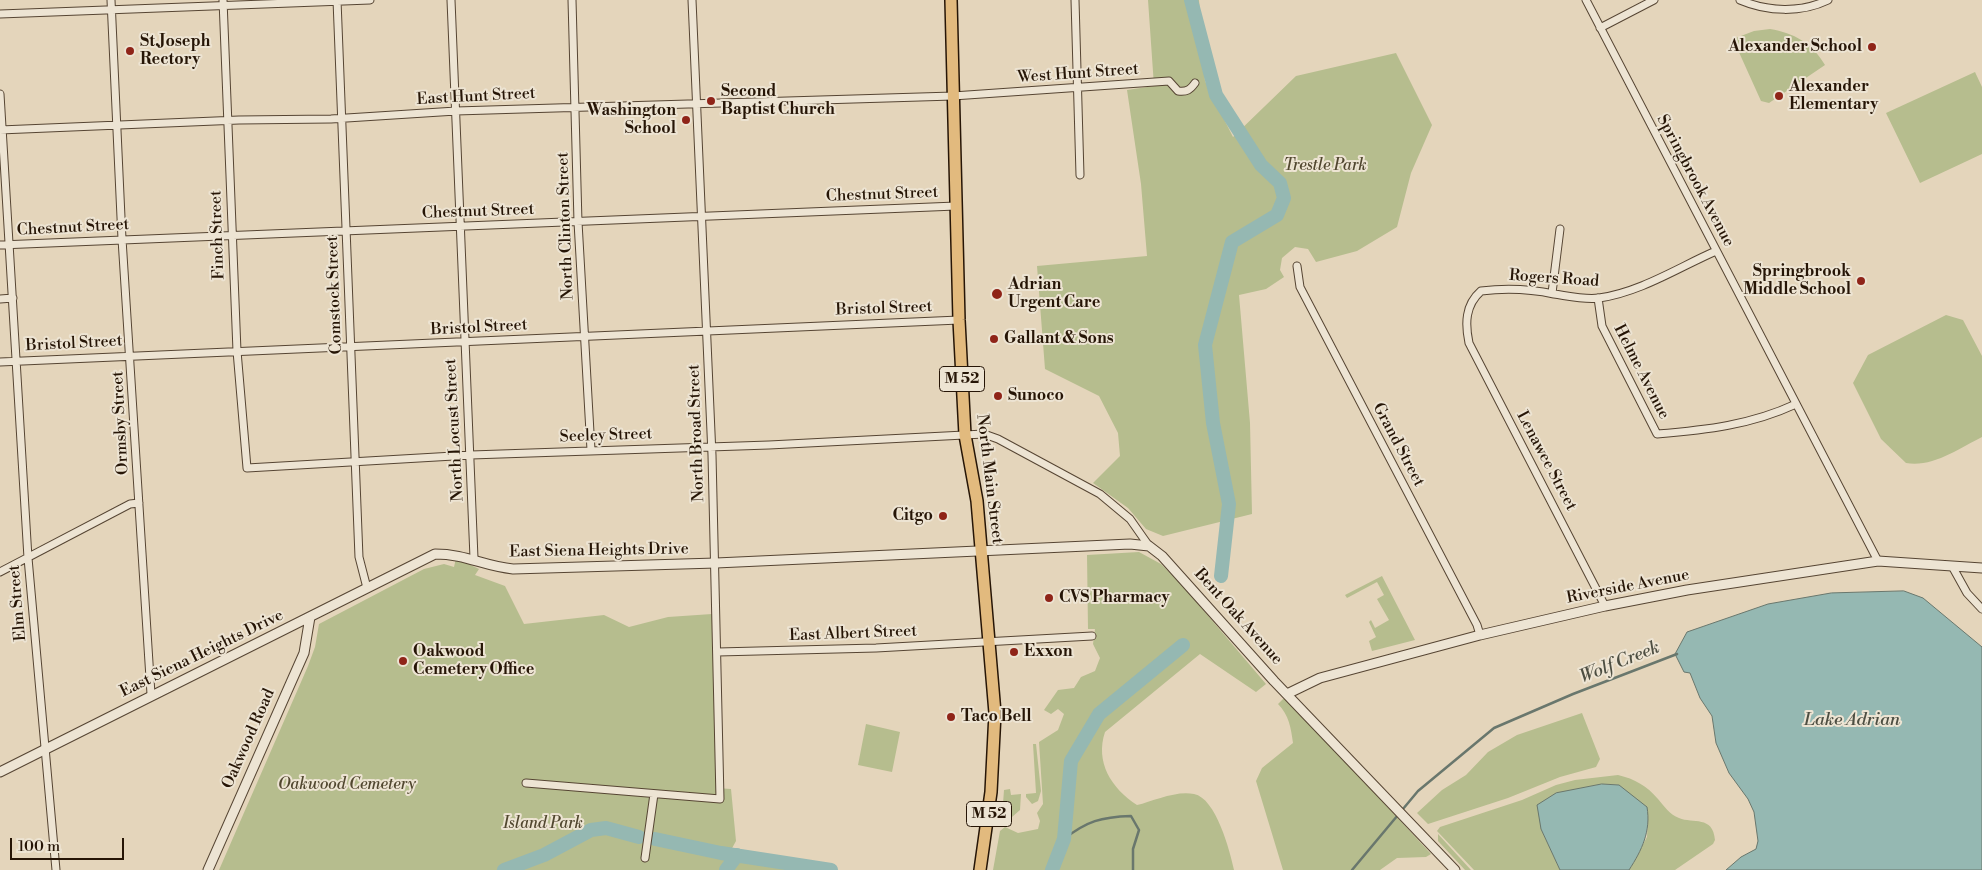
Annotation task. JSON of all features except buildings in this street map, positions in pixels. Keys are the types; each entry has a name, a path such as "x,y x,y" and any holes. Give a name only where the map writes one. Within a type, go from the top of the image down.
{"main road":[{"name":"North Main Street","path":"951,0 959,320 966,435 977,501 995,713 989,817 980,870"}],"street":[{"name":"Ormsby Street","path":"111,0 122,239 151,694"},
{"path":"0,14 223,3 370,0"},
{"name":"North Locust Street","path":"452,0 474,558"},
{"name":"North Clinton Street","path":"572,0 578,222 591,450"},
{"name":"North Broad Street","path":"526,783 720,799 712,446 692,0"},
{"path":"1075,0 1080,176"},
{"name":"Springbrook Avenue","path":"1586,0 1878,560"},
{"path":"1600,28 1654,0"},
{"path":"1740,0 1751,4 1789,9 1814,7 1828,0"},
{"name":"Comstock Street","path":"337,1 359,558 367,588"},
{"name":"Finch Street","path":"223,3 237,351 247,468"},
{"name":"West Hunt Street","path":"953,96 1169,80 1178,91 1185,92 1191,89 1195,83"},
{"name":"Elm Street","path":"0,94 28,558 56,870"},
{"name":"East Hunt Street","path":"1,130 342,118 456,111 953,96"},
{"name":"Chestnut Street","path":"0,245 956,206"},
{"path":"1552,293 1560,229"},
{"name":"Rogers Road","path":"1466,327 1470,304 1481,291 1515,289 1573,297 1598,298 1650,282 1716,251"},
{"name":"Grand Street","path":"1297,266 1300,287 1480,635"},
{"path":"0,299 13,298"},
{"name":"Helme Avenue","path":"1598,298 1602,326 1657,434 1720,428 1753,421 1796,404"},
{"name":"Bristol Street","path":"0,362 959,320"},
{"name":"Lenawee Street","path":"1466,327 1469,343 1605,606"},
{"name":"Bent Oak Avenue","path":"966,435 984,434 998,439 1100,494 1130,519 1149,546 1162,556 1197,592 1274,681 1288,693 1455,870"},
{"name":"Seeley Street","path":"247,468 471,455 966,435"},
{"path":"0,572 130,504 139,503"},
{"name":"East Siena Heights Drive","path":"0,772 151,694 435,554 474,558 489,566 513,569 716,563 1130,544 1149,546"},
{"name":"Riverside Avenue","path":"1288,693 1320,678 1480,635 1605,606 1687,590 1878,560 1982,568"},
{"path":"1952,566 1967,593 1982,609"},
{"name":"Oakwood Road","path":"208,870 304,653 310,617"},
{"name":"East Albert Street","path":"718,652 867,648 1092,636"},
{"path":"645,858 654,794"}],"green space":[{"name":"Trestle Park","path":"1148,0 1199,0 1205,81 1233,137 1296,76 1396,53 1432,125 1411,173 1397,227 1357,251 1316,262 1308,249 1295,247 1282,258 1280,270 1284,277 1266,289 1239,295 1250,423 1252,514 1163,536 1146,529 1128,508 1093,483 1120,456 1118,433 1099,396 1045,369 1037,266 1147,256 1141,184 1127,90 1154,86"},
{"path":"1770,29 1787,33 1802,40 1820,57 1825,65 1769,103 1761,101 1733,39 1754,31"},
{"path":"1975,72 1982,87 1982,154 1920,183 1886,113"},
{"path":"1946,315 1963,320 1982,356 1982,437 1936,460 1916,464 1906,463 1881,439 1853,383 1868,355"},
{"path":"1139,552 1161,564 1182,585 1266,684 1256,692 1200,654 1105,732 1102,743 1104,764 1120,791 1137,805 1180,793 1194,794 1202,798 1209,805 1221,826 1234,870 993,870 1000,831 1005,827 1018,833 1038,829 1040,821 1037,813 1043,804 1039,742 1058,730 1064,714 1058,709 1051,714 1044,710 1058,690 1074,688 1081,677 1095,671 1100,658 1093,644 1095,629 1088,629 1087,555"},
{"path":"456,558 479,569 475,575 505,586 524,624 604,615 629,627 668,617 712,614 716,788 731,789 736,841 720,870 219,870 308,666 315,647 319,624 424,569 444,564 454,567"},
{"path":"1382,576 1415,640 1372,651 1369,641 1376,637 1369,622 1371,620 1375,628 1389,620 1377,599 1384,595 1377,582 1347,598 1345,595"},
{"path":"1283,699 1288,699 1431,854 1426,857 1397,858 1380,870 1283,870 1256,781 1262,768 1293,743 1287,717 1278,704"},
{"path":"1582,713 1600,759 1596,767 1560,777 1508,798 1428,824 1417,813 1442,790 1466,775 1488,752 1517,735"},
{"path":"866,724 900,732 892,772 858,765"},
{"path":"1033,744 1036,744 1041,791 1038,801 1032,804 1026,797 1026,794 1036,793"},
{"path":"1618,775 1645,787 1676,817 1706,824 1713,832 1715,840 1713,844 1675,870 1629,870 1647,837 1648,816 1619,785 1602,784 1580,789 1541,829 1560,870 1474,870 1437,831 1440,827 1522,800 1556,785 1575,780"},
{"path":"1010,789 1011,795 1021,794 1020,810 1012,817 1004,819 1002,817 1004,790"},
{"path":"1438,834 1471,870 1465,870 1438,841"},
{"path":"737,855 831,870 726,870"}],"water":[{"name":"Lake Adrian","path":"1904,591 1923,598 1982,647 1982,870 1726,870 1741,857 1756,849 1758,841 1754,812 1748,799 1729,773 1716,743 1712,716 1700,698 1690,673 1684,672 1675,654 1687,632 1768,604 1831,593"},
{"path":"1602,784 1619,785 1647,807 1648,824 1638,855 1629,870 1560,870 1541,829 1537,805 1556,793"}],"waterway":[{"path":"1191,0 1216,95 1261,165 1280,183 1284,198 1277,215 1232,242 1205,345 1213,423 1229,504 1221,576"},
{"path":"1052,870 1064,839 1071,761 1099,714 1183,645"},
{"name":"Wolf Creek","path":"1352,870 1418,791 1494,728 1573,694 1677,654"},
{"name":"Wolf Creek","path":"1064,839 1095,821 1111,817 1131,816 1139,830 1133,849 1133,870"},
{"path":"504,870 544,855 591,830 606,828 639,837"},
{"path":"655,839 721,853 831,870"},
{"path":"726,870 737,855"}],"place":[{"name":"Alexander School","path":"1872,47"},
{"name":"St.Joseph Rectory","path":"130,51"},
{"name":"Alexander Elementary","path":"1779,96"},
{"name":"Second Baptist Church","path":"711,101"},
{"name":"Washington School","path":"686,120"},
{"name":"Springbrook Middle School","path":"1861,281"},
{"name":"Adrian Urgent Care","path":"997,294"},
{"name":"Gallant & Sons","path":"994,339"},
{"name":"Sunoco","path":"998,396"},
{"name":"Citgo","path":"943,516"},
{"name":"CVS Pharmacy","path":"1049,598"},
{"name":"Exxon","path":"1014,652"},
{"name":"Oakwood Cemetery Office","path":"403,661"},
{"name":"Taco Bell","path":"951,717"}],"park label":[{"name":"Oakwood Cemetery","path":"347,785"},
{"name":"Island Park","path":"543,824"}]}
